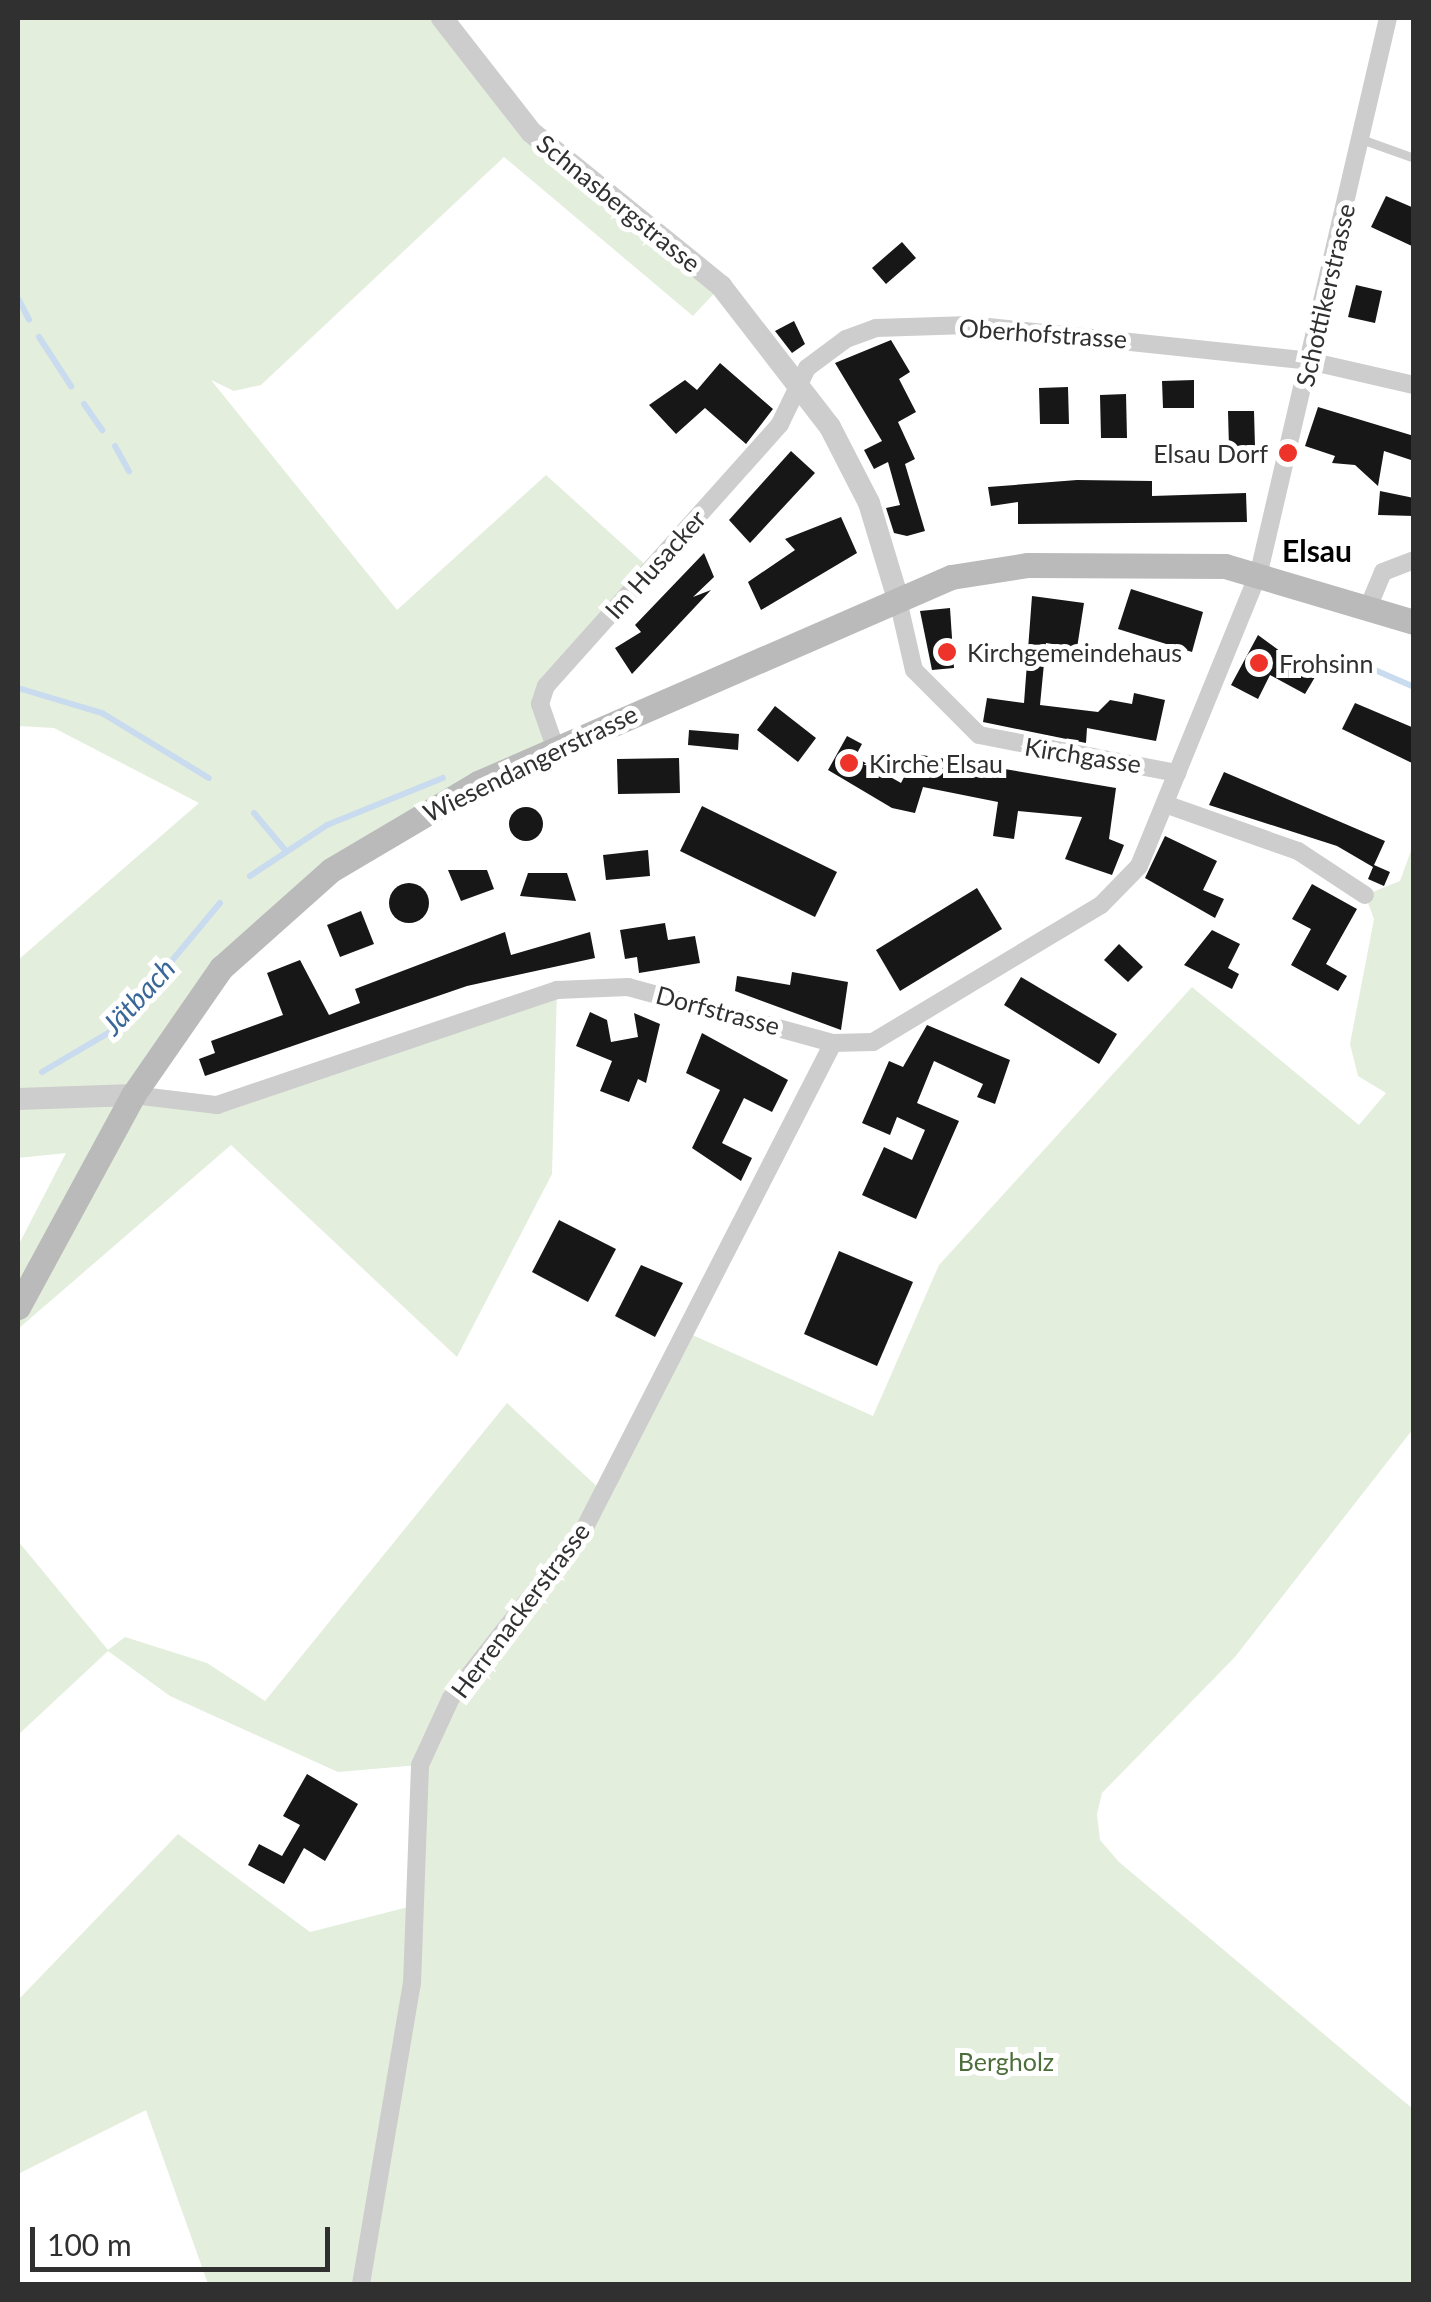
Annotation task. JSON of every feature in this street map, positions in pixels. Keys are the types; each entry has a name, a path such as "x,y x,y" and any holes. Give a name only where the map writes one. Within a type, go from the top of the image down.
{"main road":[{"name":"Wiesendangerstrasse","path":"18,1307 133,1095 220,968 268,920 400,828 555,747 897,596 1028,564 1259,572 1366,610 1414,622"}],"street":[{"name":"Schnasbergstrasse","path":"442,18 531,132 721,286 797,386 868,503 897,596"},
{"name":"Schottikerstrasse","path":"1259,572 1388,18"},
{"name":"Oberhofstrasse","path":"797,386 846,339 876,328 969,325 1309,361 1414,385"},
{"name":"Im Husacker","path":"555,747 540,704 546,686 780,424 797,386"},
{"path":"1366,610 1383,572 1414,560"},
{"name":"Dorfstrasse","path":"133,1095 217,1105 557,990 682,996 833,1043 873,1042 1101,904 1140,866 1259,572"},
{"name":"Kirchgasse","path":"897,596 914,670 980,735 1177,773"},
{"path":"1165,804 1298,850 1365,895"},
{"name":"Herrenackerstrasse","path":"361,2284 412,1984 420,1764 452,1698 584,1529 833,1043"},
{"path":"18,1099 133,1095"}],"lane":[{"path":"1361,140 1414,158"}],"green space":[{"path":"18,18 442,18 487,83 721,286 693,316 504,157 261,385 234,391 211,380 397,610 546,475 650,569 546,686 555,747 268,920 134,1094 217,1105 557,990 552,1174 457,1357 231,1145 18,1329 18,1246 66,1153 18,1158 18,960 199,803 54,728 18,726"},
{"name":"Bergholz","path":"1413,845 1413,1429 1235,1657 1102,1793 1097,1814 1100,1840 1119,1862 1413,2109 1413,2284 208,2284 146,2110 18,2174 18,2000 178,1834 310,1932 420,1904 419,1765 338,1772 170,1696 108,1651 18,1735 18,1541 108,1650 125,1637 207,1663 265,1701 507,1403 603,1492 688,1333 873,1416 939,1265 1192,987 1359,1125 1386,1093 1358,1076 1350,1044 1374,919 1365,895 1400,881"}],"building":[{"path":"1386,196 1414,208 1414,247 1371,227"},
{"path":"902,242 916,258 886,284 872,268"},
{"path":"1356,285 1382,291 1375,323 1348,317"},
{"path":"794,321 805,344 792,353 775,331"},
{"path":"891,340 910,372 899,379 916,412 898,422 915,459 905,464 925,531 907,536 894,533 886,508 900,505 888,462 874,469 864,450 882,441 835,363"},
{"path":"720,363 773,409 746,444 705,408 676,434 649,405 685,380 697,390"},
{"path":"1194,380 1194,408 1163,408 1162,381"},
{"path":"1068,387 1069,424 1040,424 1039,388"},
{"path":"1126,394 1127,438 1101,438 1100,395"},
{"path":"1318,407 1414,436 1414,461 1384,451 1378,486 1355,465 1332,463 1335,456 1305,446"},
{"path":"1228,411 1254,411 1255,447 1229,448"},
{"path":"791,451 815,473 750,543 729,520"},
{"path":"1077,480 1152,481 1152,496 1246,493 1247,522 1018,524 1018,502 991,506 988,487"},
{"path":"1380,491 1414,498 1414,516 1378,515"},
{"path":"841,517 857,553 761,610 748,582 795,550 785,539"},
{"path":"704,553 714,577 693,597 711,590 632,674 615,648 641,632 635,625"},
{"path":"1131,589 1203,612 1192,652 1118,629"},
{"path":"1032,596 1084,603 1077,648 1046,643 1040,705 1098,712 1110,700 1132,704 1134,693 1165,700 1156,741 1087,728 1086,743 983,722 987,698 1024,703"},
{"name":"Kirchgemeindehaus","path":"950,608 954,668 932,670 920,611"},
{"path":"1258,635 1315,677 1305,694 1270,675 1258,699 1231,685"},
{"path":"1355,703 1414,728 1414,764 1342,729"},
{"path":"775,706 816,738 798,762 757,730"},
{"path":"689,730 739,734 738,750 688,745"},
{"path":"847,736 862,744 855,757 901,783 916,754 1116,788 1109,839 1124,845 1112,875 1065,859 1082,817 1018,811 1014,839 993,836 998,802 923,787 915,813 892,808 828,770"},
{"path":"679,758 680,793 618,794 617,759"},
{"path":"1224,772 1385,841 1374,865 1390,872 1384,886 1368,879 1373,867 1337,846 1209,805"},
{"path":"702,806 837,872 815,917 680,851"},
{"path":"526,807 538,812 543,824 538,836 526,841 514,836 509,824 514,812"},
{"path":"1165,836 1217,861 1203,890 1224,899 1215,918 1145,878"},
{"path":"648,850 650,876 606,880 603,855"},
{"path":"448,870 487,870 494,889 461,901"},
{"path":"528,873 567,873 576,901 520,896"},
{"path":"409,883 423,889 429,903 423,917 409,923 395,917 389,903 395,889"},
{"path":"1312,884 1357,909 1326,964 1347,976 1338,991 1291,965 1311,929 1292,919"},
{"path":"977,888 1002,929 900,991 876,950"},
{"path":"361,911 374,944 340,957 327,925"},
{"path":"665,923 668,940 695,936 700,963 639,973 637,957 625,959 620,930"},
{"path":"1212,930 1240,944 1228,968 1239,974 1232,989 1184,965"},
{"path":"505,932 511,955 590,932 595,958 467,986 205,1076 199,1059 215,1053 211,1041 283,1015 267,973 300,960 329,1015 360,1003 355,989"},
{"path":"1119,944 1143,967 1128,982 1104,960"},
{"path":"792,972 848,982 841,1030 735,991 737,976 790,985"},
{"path":"1021,977 1117,1034 1099,1064 1004,1005"},
{"path":"590,1012 607,1020 611,1042 638,1037 634,1013 660,1024 646,1083 638,1079 629,1102 600,1091 612,1061 576,1046"},
{"path":"927,1025 1010,1060 995,1104 977,1097 983,1084 934,1061 917,1103 959,1121 916,1219 862,1195 884,1147 912,1160 925,1130 897,1117 890,1135 862,1123 889,1061 903,1067"},
{"path":"702,1033 788,1080 772,1112 744,1098 722,1143 752,1158 741,1181 692,1148 720,1090 686,1073"},
{"path":"559,1220 616,1249 588,1302 532,1272"},
{"path":"839,1251 913,1282 877,1366 804,1334"},
{"path":"641,1265 683,1283 655,1337 615,1316"},
{"path":"307,1774 358,1804 325,1861 304,1848 284,1884 248,1865 259,1844 282,1856 300,1825 283,1816"}],"waterway":[{"path":"19,300 29,320"},
{"path":"39,337 71,386"},
{"path":"84,404 102,430"},
{"path":"115,446 129,471"},
{"name":"Jätbach","path":"1354,661 1414,687"},
{"path":"18,688 102,713 209,778"},
{"name":"Jätbach","path":"250,876 327,825 443,778"},
{"path":"254,813 285,850"},
{"name":"Jätbach","path":"42,1072 115,1029 220,903"}],"place":[{"name":"Elsau Dorf","path":"1288,453"},
{"name":"Kirchgemeindehaus","path":"947,652"},
{"name":"Frohsinn","path":"1259,663"},
{"name":"Kirche Elsau","path":"849,763"}],"district":[{"name":"Elsau","path":"1317,550"}]}
